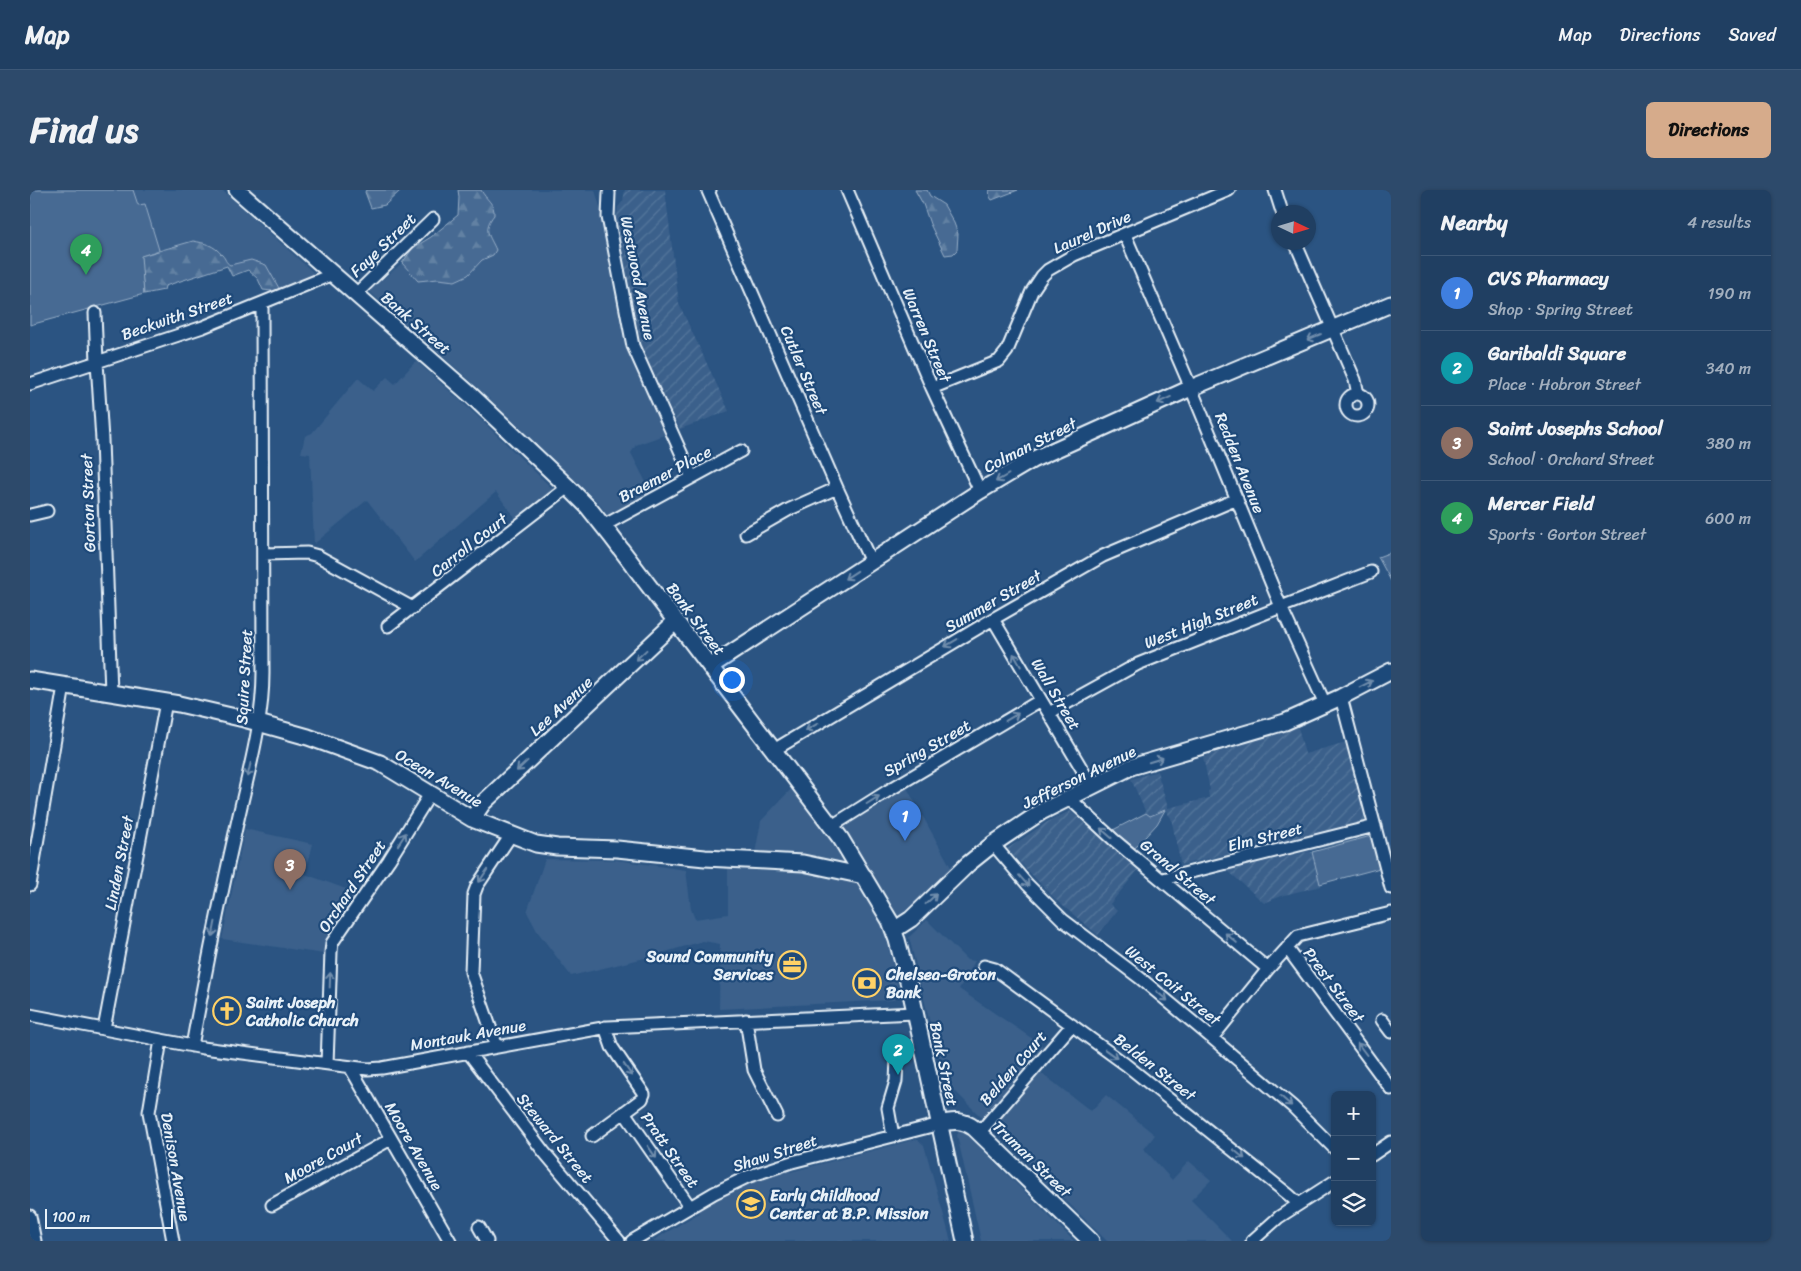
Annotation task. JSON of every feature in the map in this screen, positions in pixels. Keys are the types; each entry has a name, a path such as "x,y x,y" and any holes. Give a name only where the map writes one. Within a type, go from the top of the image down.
{"main road":[{"name":"Bank Street","path":"237,190 472,396 568,487 604,526 832,826 888,916 894,930 915,1012 965,1241"},
{"name":"Colman Street","path":"710,666 980,491 1032,460 1191,388 1391,304"},
{"name":"Lee Avenue","path":"472,819 484,803 676,621"},
{"name":"Jefferson Avenue","path":"894,930 911,919 968,864 993,844 1040,812 1131,767 1285,722 1341,697 1391,671"},
{"name":"Ocean Avenue","path":"30,680 166,702 260,723 308,737 367,757 396,771 472,819 531,842 549,846 617,849 705,858 795,862 864,876"},
{"name":"Truman Street","path":"940,1124 950,1121 969,1124 1091,1241"}],"street":[{"name":"Cutler Street","path":"709,190 837,488 871,562"},
{"name":"Warren Street","path":"847,190 932,388 980,491"},
{"name":"Laurel Drive","path":"932,388 999,361 1007,351 1032,291 1048,270 1068,258 1229,190"},
{"path":"1274,190 1279,205"},
{"name":"Westwood Avenue","path":"609,193 608,217 634,346 692,477"},
{"name":"Faye Street","path":"356,294 433,219"},
{"name":"Redden Avenue","path":"1125,235 1191,388 1281,606 1325,704"},
{"path":"1298,250 1356,380 1358,394"},
{"name":"Beckwith Street","path":"30,384 203,327 333,274"},
{"name":"Squire Street","path":"192,1046 224,880 260,723 263,688 262,303"},
{"name":"Gorton Street","path":"95,312 102,440 111,693"},
{"name":"Braemer Place","path":"604,526 741,451"},
{"name":"Carroll Court","path":"388,626 568,487"},
{"path":"746,534 790,509 837,488"},
{"name":"Summer Street","path":"774,750 993,619 1103,556 1237,499"},
{"path":"30,515 47,511"},
{"path":"263,554 306,554 318,556 413,608"},
{"name":"West High Street","path":"1049,713 1138,664 1371,572"},
{"name":"Wall Street","path":"993,619 1092,786"},
{"path":"30,885 64,686"},
{"path":"1341,697 1391,888"},
{"name":"Spring Street","path":"832,826 1040,700"},
{"name":"Linden Street","path":"104,1029 166,702"},
{"name":"Orchard Street","path":"327,1064 332,943 389,860 430,794"},
{"name":"Grand Street","path":"1069,798 1087,816 1268,969"},
{"name":"Elm Street","path":"1163,879 1375,826"},
{"path":"497,1047 471,972 474,894 477,886 511,835"},
{"name":"West Coit Street","path":"993,844 1027,884 1063,920 1140,978 1212,1038 1292,1107 1331,1145"},
{"path":"1212,1038 1268,969 1298,936 1391,913"},
{"name":"Prest Street","path":"1287,948 1391,1089"},
{"name":"Belden Street","path":"984,966 995,969 1125,1064 1299,1204"},
{"name":"Montauk Avenue","path":"30,1015 192,1046 368,1069 605,1027 915,1012"},
{"path":"746,1020 754,1070 777,1116"},
{"path":"1382,1020 1391,1032"},
{"name":"Belden Court","path":"979,1132 1072,1025"},
{"path":"592,1136 642,1099 644,1093 612,1047 605,1027"},
{"name":"Denison Avenue","path":"161,1040 149,1112 173,1241"},
{"name":"Steward Street","path":"468,1052 544,1152 619,1241"},
{"path":"893,1136 888,1108 896,1081 897,1059"},
{"name":"Moore Avenue","path":"350,1067 450,1241"},
{"name":"Pratt Street","path":"624,1112 690,1207"},
{"name":"Shaw Street","path":"632,1241 731,1184 765,1170 940,1124"},
{"name":"Moore Court","path":"272,1205 391,1139"},
{"path":"1376,1152 1391,1142"},
{"path":"1252,1241 1269,1225 1331,1184"},
{"path":"30,1216 35,1241"},
{"path":"479,1228 488,1241"}],"shaded area":[{"path":"133,190 222,190 314,273 280,290 266,265 251,260 227,266 193,241 159,250 145,204 138,205"},
{"path":"481,190 595,190 606,228 627,351 667,434 636,445 631,453 651,492 608,516 598,502 475,385 369,291 402,263 413,277 424,281 438,279 455,281 468,275 482,260 493,255 495,248 489,238 488,227 494,215 492,204 483,195"},
{"path":"625,190 665,190 679,304 729,411 680,429 640,348 616,219 618,207 623,201"},
{"path":"416,361 474,413 557,493 518,522 496,492 415,562 367,500 314,544 310,454 301,453 305,436 312,433 358,378 373,391 387,377 395,384"},
{"path":"1298,727 1305,754 1346,742 1367,822 1181,865 1171,818 1165,810 1150,816 1146,813 1131,779 1157,771 1168,808 1209,798 1208,791 1210,790 1203,757"},
{"path":"906,786 953,871 884,928 898,987 894,1000 719,1009 720,944 703,941 645,958 571,976 537,931 527,912 545,859 617,860 686,870 691,909 695,919 728,914 728,869 752,869 761,821 792,788 815,820 844,824"},
{"path":"1070,811 1139,869 1110,904 1117,911 1098,935 1057,901 1007,849 1047,822"},
{"path":"245,829 313,844 305,874 357,893 325,941 324,954 222,939"},
{"path":"1311,851 1321,886 1284,895 1264,903 1227,870"},
{"path":"927,920 967,960 975,961 959,989 1046,1048 983,1119 950,1086 939,1060 909,937"},
{"path":"1040,1072 1091,1111 1106,1095 1155,1135 1144,1149 1172,1180 1189,1161 1211,1180 1191,1200 1232,1241 1107,1241 991,1127"},
{"path":"963,1131 1074,1241 981,1241 957,1135"},
{"path":"917,1139 924,1145 951,1241 652,1241 699,1213 698,1208 759,1179"}],"green space":[{"path":"30,190 133,190 138,205 145,204 159,250 142,256 144,294 30,325"},
{"path":"366,190 401,190 385,205 371,208"},
{"path":"458,190 481,190 492,204 494,215 488,225 488,233 496,250 493,255 482,260 468,275 455,281 438,279 418,281 402,263 413,248 431,237 458,215"},
{"path":"915,190 927,190 930,196 944,205 958,234 957,250 953,254 945,255"},
{"path":"989,190 1018,190 992,200"},
{"path":"193,241 212,247 230,265 251,260 266,265 280,290 263,290 258,279 248,270 232,276 227,266 165,286 164,290 144,294 141,256"},
{"path":"1391,552 1391,581 1378,557"},
{"path":"1165,810 1157,824 1135,848 1113,830 1146,813 1150,816"},
{"path":"1371,836 1380,868 1320,884 1312,852"}],"place":[{"name":"Mercer Field","path":"86,275"},
{"name":"CVS Pharmacy","path":"905,841"},
{"name":"Saint Josephs School","path":"290,890"},
{"name":"Sound Community Services","path":"792,965"},
{"name":"Chelsea-Groton Bank","path":"867,983"},
{"name":"Saint Joseph Catholic Church","path":"227,1011"},
{"name":"Garibaldi Square","path":"898,1075"},
{"name":"Early Childhood Center at B.P. Mission","path":"751,1204"}]}
